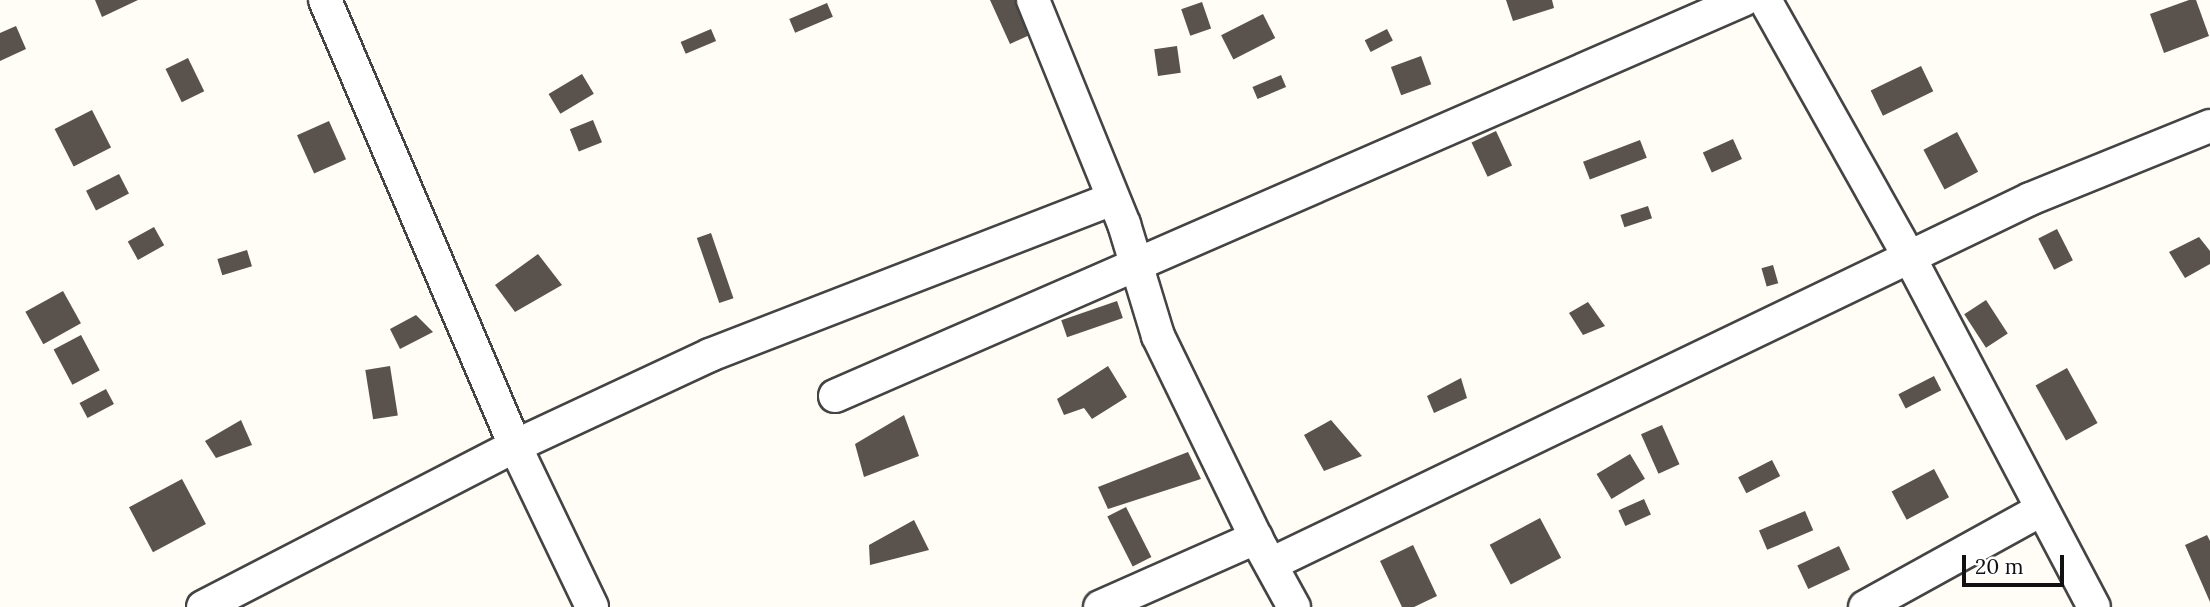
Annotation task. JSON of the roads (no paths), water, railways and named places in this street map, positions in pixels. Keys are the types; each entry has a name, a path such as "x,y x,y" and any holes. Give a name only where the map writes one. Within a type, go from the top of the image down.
{"street":[{"path":"325,0 515,446 592,607"},
{"path":"1033,0 1137,261 1158,337 1263,551 1294,607"},
{"path":"835,396 1137,261 1743,0"},
{"path":"1765,0 1911,260 2094,607"},
{"path":"1100,607 1263,551 1532,436 1911,260 2030,199 2210,126"},
{"path":"203,607 515,446 710,355 1113,199"},
{"path":"1865,607 2041,510"}]}
